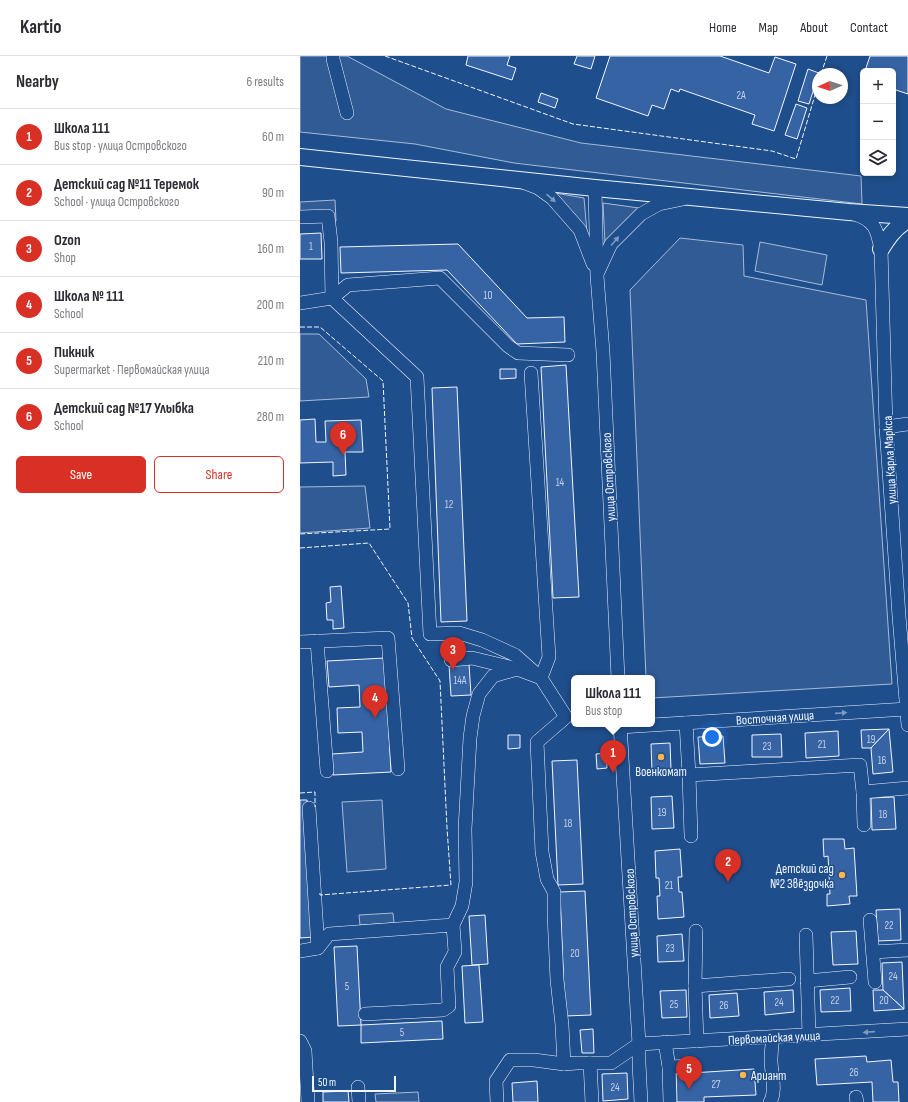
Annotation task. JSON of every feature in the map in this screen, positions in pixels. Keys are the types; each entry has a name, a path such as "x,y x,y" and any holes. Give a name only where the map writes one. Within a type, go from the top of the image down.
{"main road":[{"path":"300,156 595,188 849,212 908,216"},
{"path":"881,249 895,230 902,223 908,220"}],"street":[{"path":"333,56 347,113"},
{"path":"517,180 538,188 552,198 580,230 597,276"},
{"path":"595,188 597,276"},
{"path":"597,276 611,244 641,214 659,204 691,197"},
{"name":"улица Карла Маркса","path":"849,212 864,217 872,223 879,235 881,249 886,427 904,616 908,725"},
{"path":"300,216 328,216 332,298 417,376 430,634 459,634 482,640 515,655 541,678 570,717 537,742 542,852 547,879 554,892 557,980 562,1025 564,1064"},
{"name":"улица Островского","path":"597,276 603,352 618,675"},
{"path":"300,304 332,298 348,285 440,278 508,346 518,353 568,354"},
{"path":"531,373 549,657 541,678"},
{"path":"886,427 908,424"},
{"path":"300,642 388,638 398,768"},
{"path":"317,641 327,771"},
{"path":"451,660 472,658 517,669 541,678"},
{"path":"365,1014 443,1010 449,1006 447,967 455,952 453,925 462,906 466,882 465,829 470,738 473,716 479,694 493,676 517,669"},
{"name":"Восточная улица","path":"655,724 907,709"},
{"path":"686,723 691,836"},
{"name":"улица Островского","path":"620,727 639,1044 641,1102"},
{"path":"689,775 860,765 864,825"},
{"path":"863,792 908,788"},
{"path":"309,808 318,948"},
{"path":"870,920 875,982"},
{"path":"300,951 318,948 329,934 376,928 453,925"},
{"path":"696,931 695,986 697,1042"},
{"path":"806,935 809,1035"},
{"path":"873,952 908,950"},
{"path":"807,981 850,977"},
{"path":"695,986 788,979"},
{"name":"Первомайская улица","path":"639,1044 697,1042 908,1029"},
{"path":"770,1102 772,1099 773,1082 771,1060 773,1037"},
{"path":"300,1041 305,1051 308,1102"},
{"path":"665,1042 669,1068 670,1102"},
{"path":"497,1102 496,1082 510,1060 534,1060 564,1064 611,1063 639,1044"},
{"path":"590,1063 592,1102"},
{"path":"669,1068 691,1066"},
{"path":"358,1087 359,1102"}],"shaded area":[{"path":"300,56 347,56 446,109 581,143 861,176 862,204 514,163 415,144 300,132"},
{"path":"555,193 584,198 587,233"},
{"path":"335,200 336,221 300,217 300,202"},
{"path":"603,203 639,208 605,243"},
{"path":"680,238 743,245 744,276 866,300 892,684 655,698 655,675 646,675 630,290"},
{"path":"760,242 827,255 822,285 755,271"},
{"path":"300,334 319,334 366,379 369,397 300,401"},
{"path":"365,486 370,528 300,533 300,487"},
{"path":"382,800 386,869 347,872 342,802"},
{"path":"393,913 394,923 360,925 359,915"},
{"path":"418,1092 419,1102 376,1102 375,1094"}],"building":[{"path":"468,56 510,56 507,65 516,68 512,80 466,65"},
{"path":"577,56 595,56 591,69 574,64"},
{"path":"610,56 720,56 769,73 775,57 796,64 774,131 752,124 755,115 680,89 679,92 671,89 664,109 652,105 648,116 596,98"},
{"path":"870,56 908,56 908,94 896,90 896,68 866,68"},
{"path":"808,69 812,70 812,95 809,104 798,101"},
{"path":"541,93 558,99 555,108 538,102"},
{"path":"796,104 807,108 797,139 785,135"},
{"path":"321,233 322,259 300,259 300,234"},
{"path":"458,244 527,318 564,317 565,342 517,344 447,270 341,273 340,247"},
{"path":"566,365 579,597 553,598 541,367"},
{"path":"500,369 516,369 516,378 500,379"},
{"path":"457,387 467,621 441,622 432,388"},
{"path":"315,419 316,442 326,442 325,421 361,420 363,452 345,452 346,475 333,476 333,462 300,463 300,420"},
{"path":"341,586 344,628 333,629 333,620 327,620 326,603 331,602 330,587"},
{"path":"385,658 391,772 333,775 332,754 363,752 362,732 338,733 337,708 360,707 359,685 329,687 327,661"},
{"path":"469,664 471,695 451,696 449,665"},
{"path":"889,729 871,748 862,748 861,730"},
{"path":"889,729 893,772 873,774 871,748"},
{"path":"838,731 839,756 806,758 805,733"},
{"path":"781,734 782,757 752,757 752,735"},
{"path":"508,735 520,735 520,748 508,749"},
{"path":"723,736 725,763 700,764 698,737"},
{"name":"Военкомат","path":"670,743 671,769 652,770 651,744"},
{"path":"606,753 607,768 597,769 596,754"},
{"path":"577,760 583,884 558,885 552,761"},
{"path":"672,796 674,828 652,829 651,797"},
{"path":"894,797 896,829 872,830 871,798"},
{"path":"300,800 307,800 314,937 300,938"},
{"name":"Детский сад №2 Звёздочка","path":"823,839 844,839 845,849 854,848 857,896 849,896 850,904 827,906 827,894 830,894 828,856 824,857"},
{"path":"680,849 682,877 678,877 679,892 682,892 684,917 658,919 657,896 660,896 659,878 656,878 655,851"},
{"path":"585,891 591,1015 565,1016 560,892"},
{"path":"900,909 901,940 878,941 876,910"},
{"path":"485,915 488,964 472,965 469,916"},
{"path":"856,931 858,964 833,965 831,932"},
{"path":"682,934 684,961 658,962 657,936"},
{"path":"357,946 361,1025 338,1026 334,947"},
{"path":"902,962 904,1009 883,990 882,963"},
{"path":"479,965 483,1022 465,1023 462,966"},
{"path":"850,988 851,1011 821,1012 820,990"},
{"path":"686,990 687,1017 662,1018 660,991"},
{"path":"793,990 794,1012 765,1015 764,992"},
{"path":"873,990 883,990 904,1009 874,1011"},
{"path":"737,993 739,1016 710,1018 709,995"},
{"path":"442,1021 443,1039 361,1043 361,1025"},
{"path":"593,1029 594,1053 582,1053 580,1030"},
{"path":"866,1056 867,1062 891,1060 893,1082 898,1082 899,1102 873,1102 872,1082 817,1085 815,1059"},
{"path":"754,1069 756,1095 704,1097 704,1102 677,1102 676,1074"},
{"path":"627,1073 628,1099 603,1101 602,1074"},
{"path":"537,1081 538,1102 513,1102 512,1083"},
{"path":"348,1091 349,1102 323,1102 323,1092"}],"fence":[{"path":"385,56 573,124 772,151 796,159 812,104"},
{"path":"823,68 827,56"},
{"path":"300,327 320,327 383,381 390,529 300,534"},
{"path":"300,548 369,543 408,603 412,638 440,681 451,885 320,895 320,893"},
{"path":"300,793 315,792 315,807"}],"place":[{"name":"Детский сад №17 Улыбка","path":"343,455"},
{"name":"Ozon","path":"453,670"},
{"name":"Школа № 111","path":"375,718"},
{"name":"Военкомат","path":"661,757"},
{"name":"Школа 111","path":"613,773"},
{"name":"Детский сад №2 Звёздочка","path":"842,875"},
{"name":"Детский сад №11 Теремок","path":"728,882"},
{"name":"Ариант","path":"743,1075"},
{"name":"Пикник","path":"689,1089"}]}
